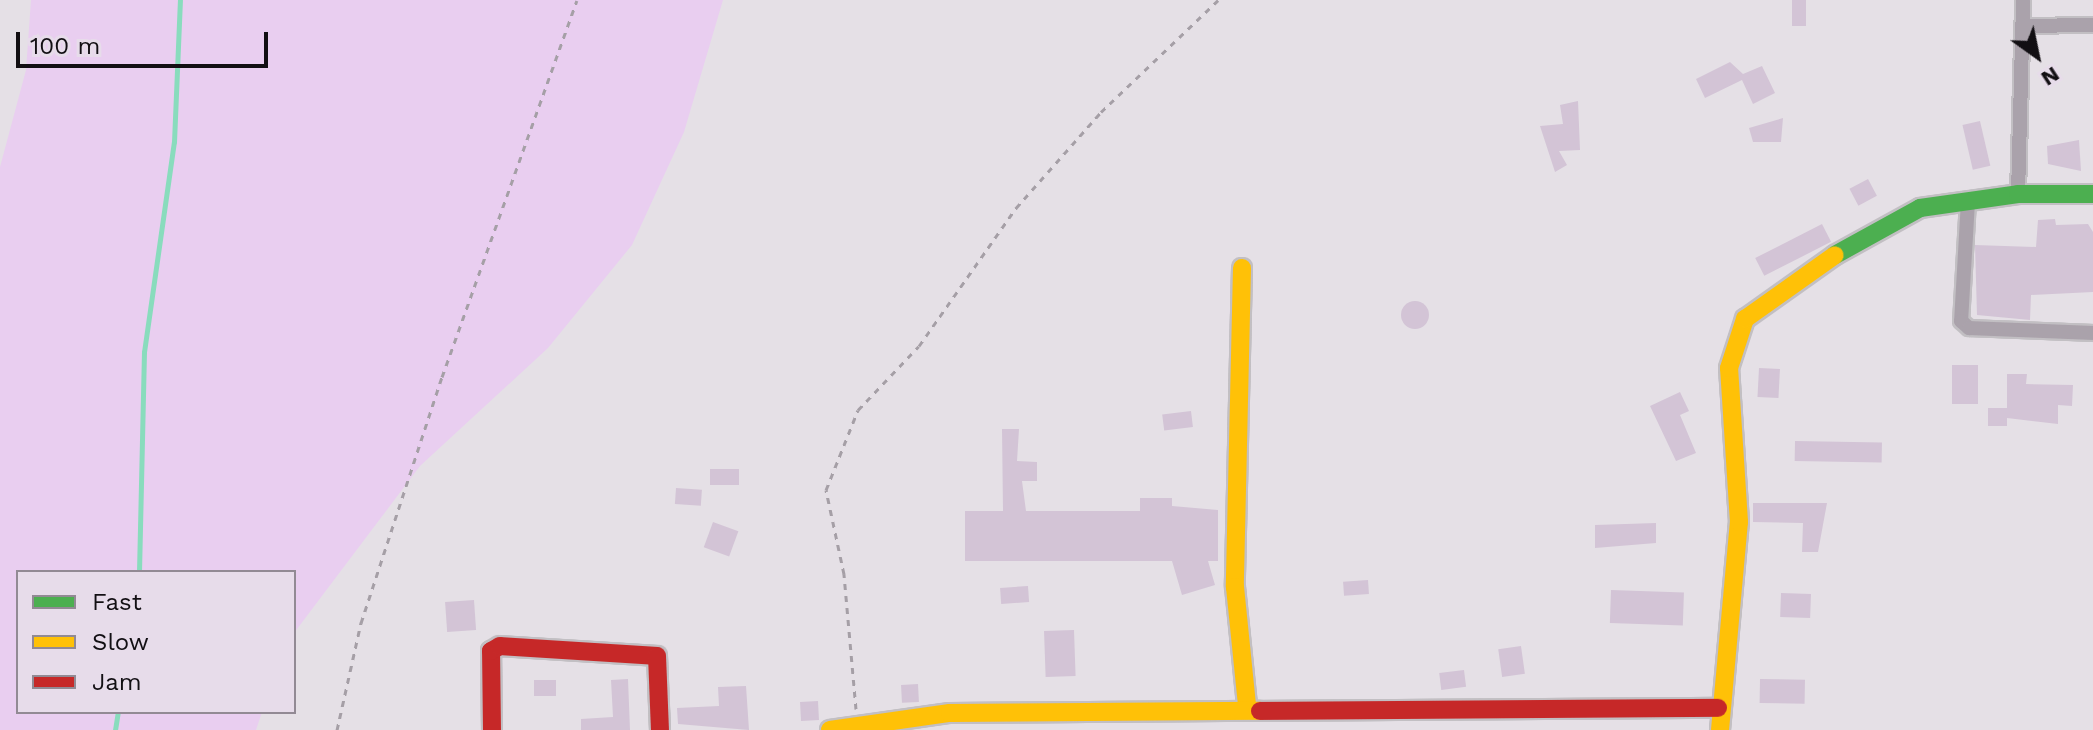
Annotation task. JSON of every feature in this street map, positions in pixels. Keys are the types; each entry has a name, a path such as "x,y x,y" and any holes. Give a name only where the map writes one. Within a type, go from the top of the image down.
{"street":[{"path":"2018,194 2023,0"},
{"path":"2022,26 2093,25"},
{"path":"1720,730 1718,708 1738,551 1732,341 1767,298 1864,234 1920,208 2018,194 2093,194"},
{"path":"1968,201 1961,321 1969,328 2093,333"},
{"path":"1242,268 1235,587 1247,706"},
{"path":"492,730 491,651 500,646 657,656 660,730"},
{"path":"833,730 858,723 950,713 1247,706 1718,708"}],"path":[{"path":"337,730 361,623 432,406 577,0"},
{"path":"858,723 844,574 826,490 858,410 919,346 1016,208 1101,112 1218,0"}],"shaded area":[{"path":"31,0 723,0 684,132 632,245 548,348 420,466 296,630 296,570 16,570 16,714 261,714 256,730 0,730 0,167 26,70"}],"building":[{"path":"1792,0 1806,0 1806,26 1792,26"},
{"path":"1730,62 1743,74 1762,66 1775,93 1753,104 1742,80 1705,98 1696,79"},
{"path":"1578,101 1580,150 1559,151 1567,165 1555,172 1540,126 1563,124 1560,105"},
{"path":"1783,118 1781,142 1753,142 1749,128"},
{"path":"1980,121 1990,166 1973,170 1962,125"},
{"path":"2079,140 2081,171 2048,164 2047,146"},
{"path":"1868,179 1877,196 1858,206 1849,189"},
{"path":"2055,219 2056,225 2088,224 2093,232 2093,292 2031,295 2030,320 1977,315 1975,245 2036,247 2038,220"},
{"path":"1822,224 1831,242 1764,276 1755,258"},
{"path":"1415,301 1425,305 1429,315 1425,325 1415,329 1405,325 1401,315 1405,305"},
{"path":"1952,365 1978,365 1978,404 1952,404"},
{"path":"1759,368 1780,369 1778,398 1757,397"},
{"path":"2007,374 2027,374 2026,384 2073,385 2072,406 2058,405 2058,424 2007,418 2007,426 1988,426 1988,408 2007,408"},
{"path":"1680,392 1689,411 1680,415 1696,453 1676,461 1650,406"},
{"path":"1191,411 1193,427 1164,430 1162,415"},
{"path":"1002,429 1019,429 1017,461 1037,462 1037,481 1022,481 1026,511 1140,511 1140,498 1172,498 1172,506 1218,510 1218,561 1208,561 1215,585 1182,595 1172,561 965,561 965,511 1003,511"},
{"path":"1795,441 1882,443 1882,463 1795,461"},
{"path":"710,469 739,469 739,485 710,485"},
{"path":"676,488 702,490 701,506 675,504"},
{"path":"1753,503 1827,503 1818,552 1802,552 1803,523 1753,522"},
{"path":"713,522 738,531 729,557 704,547"},
{"path":"1656,523 1656,543 1595,548 1595,525"},
{"path":"1368,580 1369,594 1344,596 1343,582"},
{"path":"1028,586 1029,602 1001,604 1000,588"},
{"path":"1611,590 1684,593 1683,626 1610,623"},
{"path":"1781,593 1811,594 1810,618 1780,617"},
{"path":"474,600 476,630 447,632 445,602"},
{"path":"1074,630 1076,676 1046,677 1044,631"},
{"path":"1521,646 1525,674 1502,677 1498,649"},
{"path":"1464,670 1466,687 1441,690 1439,673"},
{"path":"628,679 630,730 581,730 581,719 613,717 611,680"},
{"path":"1760,679 1805,680 1805,704 1760,703"},
{"path":"534,680 556,680 556,696 534,696"},
{"path":"918,684 919,702 902,703 901,685"},
{"path":"746,686 749,730 678,724 677,708 719,706 718,687"},
{"path":"818,701 819,720 801,721 800,702"}],"waterway":[{"path":"139,570 144,352 174,142 180,0"},
{"path":"115,730 118,714"}],"traffic: fast":[{"path":"1835,255 1920,208 2018,194 2093,194"}],"traffic: slow":[{"path":"1720,730 1739,522 1729,368 1745,319 1835,255"},
{"path":"1242,268 1235,587 1247,706"},
{"path":"830,730 950,713 1260,711"}],"traffic: jam":[{"path":"492,730 491,651 500,646 657,656 660,730"},
{"path":"1260,711 1718,708"}]}
